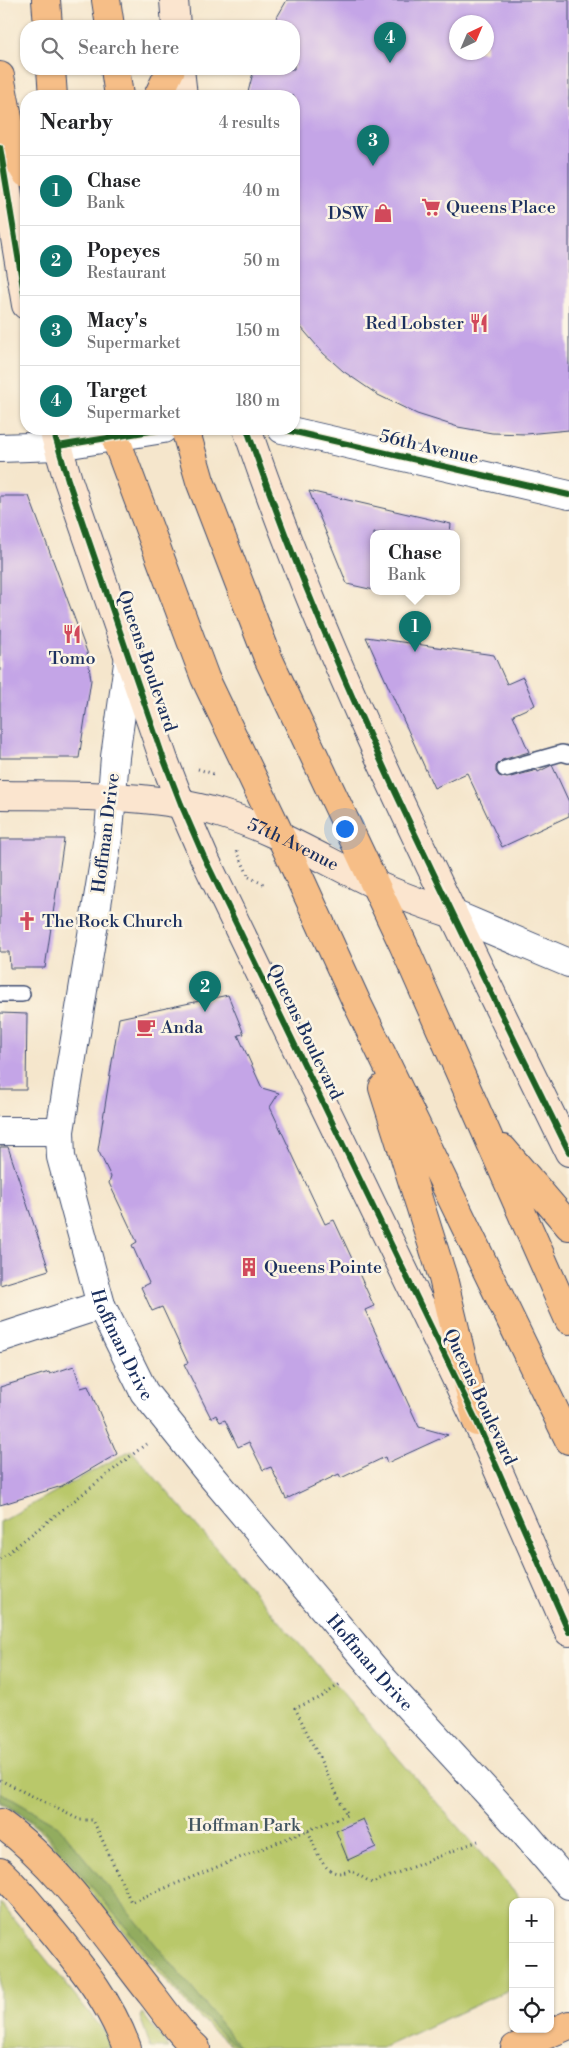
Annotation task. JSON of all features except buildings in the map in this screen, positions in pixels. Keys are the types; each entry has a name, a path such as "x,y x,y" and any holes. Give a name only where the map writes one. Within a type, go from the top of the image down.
{"main road":[{"path":"46,0 48,20"},
{"path":"106,0 109,20"},
{"path":"51,75 53,90"},
{"path":"116,75 118,90"},
{"path":"161,90 168,75"},
{"path":"0,76 15,154 20,163"},
{"path":"114,435 133,482 204,678 281,837 356,1001 569,1440"},
{"path":"187,435 200,481 268,658 375,884 485,1127 569,1320"},
{"path":"356,1001 443,1278 477,1422"},
{"path":"485,1127 569,1226"},
{"path":"0,1823 20,1837 62,1881 196,2048"},
{"path":"0,1872 16,1886 89,1976 106,2002 127,2048"},
{"path":"516,2048 569,2024"}],"street":[{"path":"174,0 176,20"},
{"path":"181,75 182,90"},
{"path":"0,147 20,269"},
{"name":"56th Avenue","path":"300,433 569,495"},
{"path":"0,448 55,437 84,435"},
{"path":"249,435 325,636 452,914 569,1152"},
{"name":"Queens Boulevard","path":"55,437 181,804 204,857 477,1422 569,1632"},
{"name":"Hoffman Drive","path":"129,656 114,757 109,831 60,1131 61,1157 102,1305 147,1396 382,1678 523,1831 569,1885"},
{"name":"57th Avenue","path":"0,795 111,797 181,804 220,813 281,837 375,884 416,902 452,914 569,963"},
{"path":"0,1131 60,1131"},
{"path":"0,1338 102,1305"}],"lane":[{"path":"505,769 562,753 569,755"},
{"path":"0,994 22,994"}],"path":[{"path":"241,873 265,885"},
{"path":"0,1559 146,1444"},
{"path":"0,1780 80,1820 93,1820 131,1902 347,1814 295,1708 320,1698 340,1684"},
{"path":"308,1830 323,1863 333,1873 341,1874 350,1870 372,1883 478,1841"}],"green space":[{"name":"Hoffman Park","path":"131,1450 520,1898 509,1898 509,1990 382,2048 236,2048 212,2030 110,1916 44,1834 21,1815 0,1803 0,1522"},
{"path":"0,1792 58,1826 241,2048 224,2036 191,2005 43,1829 0,1800"},
{"path":"0,1902 107,2035 111,2048 0,2048"},
{"path":"142,2013 169,2048 151,2048 140,2017"}],"cycle path":[{"path":"0,147 20,269"},
{"path":"300,433 569,495"},
{"path":"55,435 68,480 164,760 181,804 204,857 477,1422 569,1632"},
{"path":"58,446 126,435"},
{"path":"249,435 317,614 356,705 439,885 569,1152"}],"place":[{"name":"Target","path":"390,63"},
{"name":"Macy's","path":"373,166"},
{"name":"Queens Place","path":"431,207"},
{"name":"DSW","path":"383,213"},
{"name":"Red Lobster","path":"479,323"},
{"name":"Tomo","path":"72,634"},
{"name":"Chase","path":"415,652"},
{"name":"The Rock Church","path":"27,921"},
{"name":"Popeyes","path":"205,1012"},
{"name":"Anda","path":"146,1027"},
{"name":"Queens Pointe","path":"249,1267"}]}
